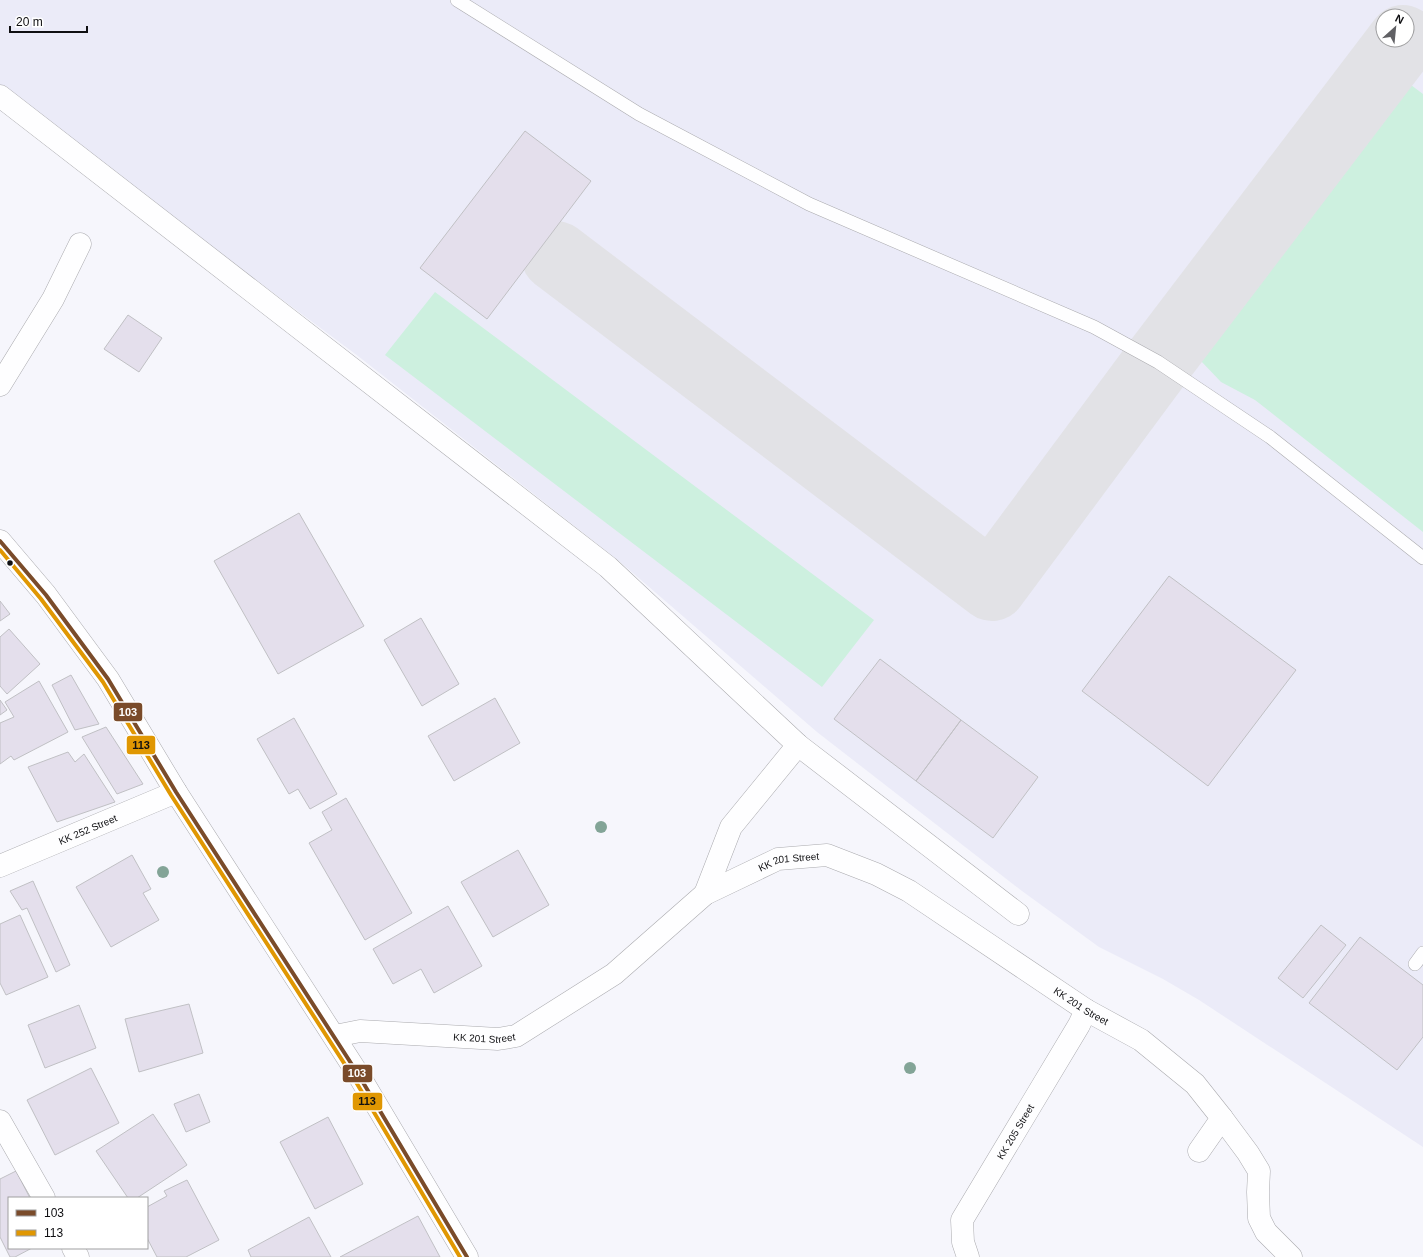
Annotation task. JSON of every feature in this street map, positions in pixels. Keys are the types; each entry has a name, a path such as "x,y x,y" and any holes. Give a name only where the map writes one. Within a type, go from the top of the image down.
{"street":[{"path":"0,96 608,567 798,745 1018,914"},
{"path":"0,385 53,299 80,244"},
{"path":"0,541 46,595 108,679 176,792 335,1036 467,1257"},
{"path":"705,894 731,827 798,745"},
{"name":"KK 252 Street","path":"0,866 176,792"},
{"name":"KK 201 Street","path":"335,1036 360,1031 498,1039 516,1036 614,974 705,894 778,859 827,855 876,874 908,891 1086,1010 1141,1040 1195,1084 1248,1153 1258,1171 1259,1218 1266,1232 1290,1257"},
{"name":"KK 205 Street","path":"968,1257 963,1242 962,1220 1079,1025 1086,1010"},
{"path":"1199,1151 1222,1118"},
{"path":"0,1121 43,1197"}],"lane":[{"path":"457,0 639,114 809,204 1094,327 1158,362 1270,437 1423,558"}],"shaded area":[{"path":"0,0 1423,0 1423,1147 1199,1000 1163,979 1099,947 1022,891 817,732 619,561 358,356 0,89"}],"green space":[{"path":"1403,79 1423,94 1423,532 1255,400 1221,382 1201,361 1196,347"},
{"path":"435,292 874,620 822,687 385,355"}],"building":[{"path":"525,131 591,181 487,319 420,268"},
{"path":"128,315 162,338 139,372 104,349"},
{"path":"299,513 364,626 278,674 214,561"},
{"path":"1169,576 1296,670 1208,786 1082,691"},
{"path":"0,601 10,614 0,621"},
{"path":"421,618 459,684 422,706 384,640"},
{"path":"9,629 40,664 7,694 0,686 0,637"},
{"path":"880,659 961,720 916,781 834,719"},
{"path":"71,675 99,724 75,730 52,685"},
{"path":"39,681 68,732 14,760 11,756 0,764 0,723 14,717 5,702"},
{"path":"495,698 520,743 454,781 428,736"},
{"path":"0,700 7,710 0,715"},
{"path":"294,718 337,794 310,809 298,789 289,794 257,739"},
{"path":"961,720 1038,777 993,838 916,781"},
{"path":"106,727 143,784 117,794 82,737"},
{"path":"68,752 75,762 84,754 115,802 57,822 28,767"},
{"path":"346,798 412,913 365,940 309,843 332,830 322,812"},
{"path":"518,850 549,905 493,937 461,882"},
{"path":"132,855 151,889 143,893 159,920 111,947 76,887"},
{"path":"33,881 70,965 56,972 27,908 22,910 10,891"},
{"path":"448,906 482,966 434,993 421,969 393,984 373,949"},
{"path":"20,915 48,977 6,995 0,983 0,924"},
{"path":"1321,925 1346,945 1303,998 1278,978"},
{"path":"1360,937 1423,985 1423,1037 1397,1070 1309,1003"},
{"path":"189,1004 203,1053 139,1072 125,1019"},
{"path":"79,1005 96,1048 45,1068 28,1025"},
{"path":"91,1068 119,1123 55,1155 27,1100"},
{"path":"199,1094 210,1122 186,1132 174,1104"},
{"path":"153,1114 187,1165 139,1197 127,1197 96,1151"},
{"path":"328,1117 363,1184 315,1209 280,1142"},
{"path":"16,1171 29,1197 8,1197 8,1249 30,1249 15,1257 10,1257 0,1237 0,1179"},
{"path":"187,1180 219,1240 186,1257 157,1257 148,1240 148,1206 167,1196 164,1191"},
{"path":"418,1216 440,1257 340,1257"},
{"path":"309,1217 331,1257 251,1257 248,1250"}],"taxiway":[{"path":"556,256 992,586 1158,362 1397,48"}],"transit line":[{"name":"103","path":"0,541 46,595 108,679 176,792 358,1074 467,1257"},
{"name":"113","path":"0,550 41,599 103,682 171,795 353,1077 460,1257"}]}
